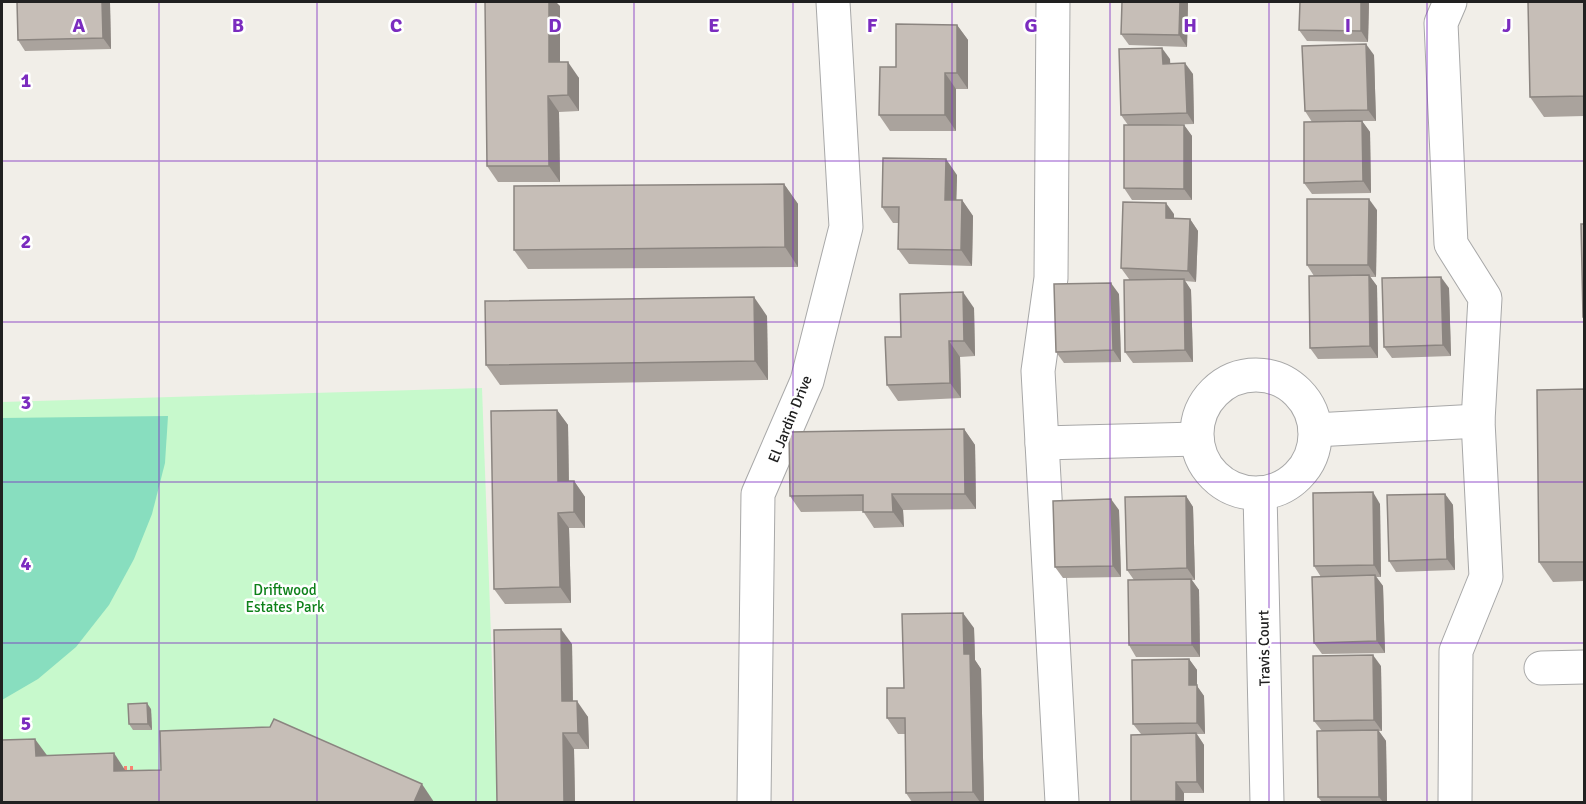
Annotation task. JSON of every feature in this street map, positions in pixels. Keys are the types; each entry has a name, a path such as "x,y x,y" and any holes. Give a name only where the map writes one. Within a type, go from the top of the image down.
{"street":[{"name":"El Jardin Drive","path":"754,802 758,494 807,381 846,227 833,2"},
{"path":"1053,2 1051,278 1038,371 1062,802"},
{"path":"1450,2 1441,23 1450,244 1485,298 1478,421 1486,577 1456,651 1455,802"},
{"path":"1252,375 1275,378 1295,390 1309,408 1316,430 1312,453 1301,473 1283,488 1260,493 1238,490 1217,479 1203,461 1197,439 1200,416 1211,396 1229,382 1252,375"},
{"path":"1316,430 1478,421"},
{"path":"1042,443 1197,439"},
{"name":"Travis Court","path":"1260,493 1267,802"},
{"path":"1541,668 1584,667"}],"path":[{"path":"110,768 134,768 134,779"}],"green space":[{"name":"Driftwood Estates Park","path":"482,388 497,802 2,802 2,402"},
{"path":"168,416 165,463 152,514 134,559 109,605 76,647 38,679 2,700 2,418"}],"building":[{"path":"17,2 102,2 103,38 18,40"},
{"path":"485,2 549,2 549,62 568,62 568,95 548,96 549,166 487,166"},
{"path":"1122,2 1180,2 1179,35 1121,34"},
{"path":"1300,2 1361,2 1361,31 1299,30"},
{"path":"1528,2 1584,2 1584,96 1530,97"},
{"path":"896,24 957,25 957,73 945,73 945,115 879,115 880,67 896,67"},
{"path":"1366,44 1368,110 1305,111 1302,46"},
{"path":"1162,48 1163,64 1185,63 1187,113 1121,115 1119,49"},
{"path":"1362,121 1363,181 1304,183 1304,122"},
{"path":"1124,125 1184,125 1184,189 1124,188"},
{"path":"883,158 946,159 945,200 962,200 961,250 898,249 899,207 882,207"},
{"path":"784,184 785,247 514,250 514,186"},
{"path":"1307,199 1369,199 1368,265 1307,265"},
{"path":"1123,202 1166,203 1166,218 1190,219 1188,271 1121,268"},
{"path":"1581,224 1584,224 1584,317 1583,317"},
{"path":"1369,275 1370,346 1310,348 1309,276"},
{"path":"1441,277 1443,345 1384,347 1382,278"},
{"path":"1184,279 1185,350 1125,352 1124,280"},
{"path":"1111,283 1113,350 1056,352 1054,284"},
{"path":"963,292 964,341 949,341 950,383 887,385 885,337 901,337 900,294"},
{"path":"754,297 755,361 486,365 485,301"},
{"path":"1584,389 1584,562 1539,562 1537,390"},
{"path":"557,410 558,481 574,481 574,512 558,513 560,587 494,589 491,411"},
{"path":"964,429 965,494 892,494 893,512 863,512 863,495 790,496 789,432"},
{"path":"1373,492 1374,565 1314,566 1313,493"},
{"path":"1445,494 1447,559 1389,561 1387,495"},
{"path":"1186,496 1187,568 1127,570 1125,497"},
{"path":"1111,499 1113,566 1055,567 1053,501"},
{"path":"1375,575 1377,641 1314,643 1312,577"},
{"path":"1191,579 1192,645 1129,645 1128,580"},
{"path":"963,613 964,654 970,654 973,792 906,793 905,718 887,718 887,688 904,688 902,614"},
{"path":"561,629 562,701 577,701 578,733 563,733 564,802 497,802 494,630"},
{"path":"1373,655 1374,720 1314,721 1313,656"},
{"path":"1189,659 1189,685 1197,685 1197,723 1133,724 1132,660"},
{"path":"147,703 148,724 129,724 128,704"},
{"path":"274,719 422,784 414,802 2,802 2,740 35,739 36,756 114,753 114,771 161,770 160,731 270,727"},
{"path":"1378,730 1379,797 1318,797 1317,731"},
{"path":"1196,733 1197,782 1176,782 1176,801 1131,801 1131,735"}]}
